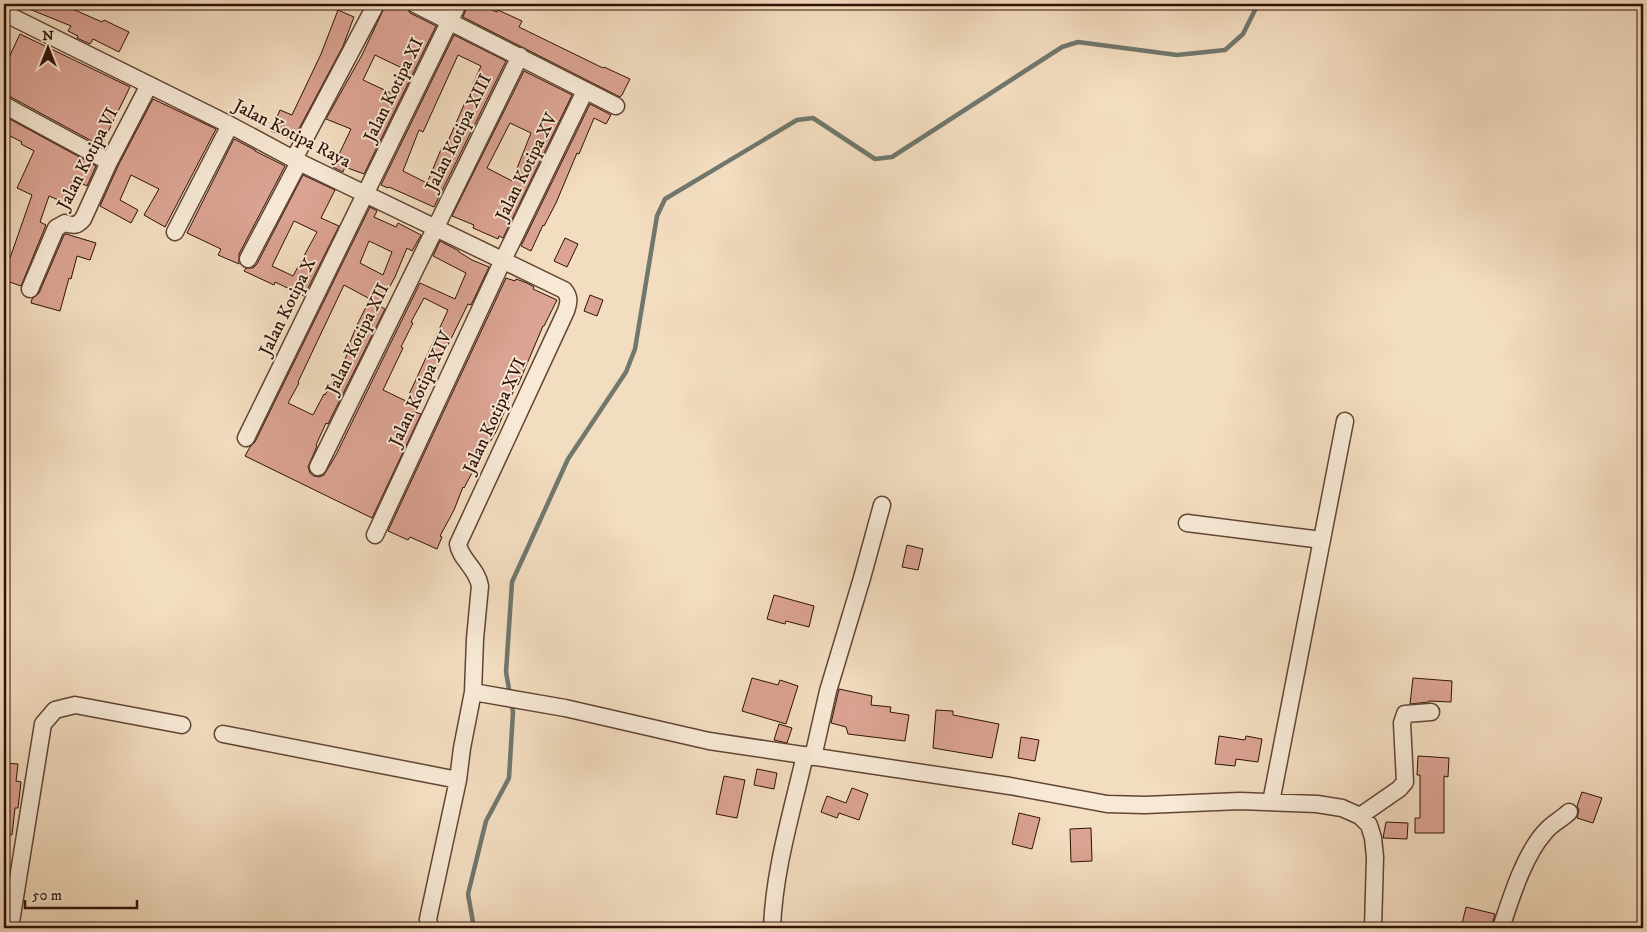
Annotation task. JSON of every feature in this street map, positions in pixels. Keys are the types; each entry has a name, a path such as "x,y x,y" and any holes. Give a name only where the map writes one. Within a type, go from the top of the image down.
{"street":[{"path":"248,258 376,4"},
{"path":"415,4 616,106"},
{"name":"Jalan Kotipa XI","path":"366,193 458,4"},
{"name":"Jalan Kotipa Raya","path":"8,15 297,160 564,290"},
{"name":"Jalan Kotipa XIII","path":"435,228 520,56"},
{"name":"Jalan Kotipa VI","path":"30,289 56,228 65,223 77,225 83,219 109,162 149,85"},
{"name":"Jalan Kotipa XV","path":"503,260 585,91"},
{"path":"4,104 109,162"},
{"path":"175,232 230,125"},
{"name":"Jalan Kotipa X","path":"246,438 366,193"},
{"name":"Jalan Kotipa XII","path":"318,467 435,228"},
{"name":"Jalan Kotipa XIV","path":"375,535 503,260"},
{"name":"Jalan Kotipa XVI","path":"430,928 428,918 458,780 472,692 480,586 479,578 458,548 459,538 566,311 569,299 564,290"},
{"path":"1271,802 1345,421"},
{"path":"772,928 778,874 809,756 882,505"},
{"path":"1187,523 1322,540"},
{"path":"472,692 565,708 709,741 1010,786 1107,804 1145,805 1240,801 1326,805 1342,808 1360,816 1369,825 1373,838 1375,857 1373,928"},
{"path":"10,928 43,724 55,710 75,704 182,725"},
{"path":"1360,816 1399,789 1405,782 1402,723 1405,714 1431,712"},
{"path":"224,734 458,780"},
{"path":"1501,928 1514,891 1536,843 1546,830 1569,812"}],"building":[{"path":"17,4 61,4 102,22 104,20 129,32 119,52 93,39 90,44 77,38 78,36 68,31 71,26"},
{"path":"386,4 406,6 410,13 436,26 364,174 345,167 343,172 333,167 351,129 326,119 362,55","holes":["375,55 404,69 391,93 363,80"]},
{"path":"468,4 477,4 497,12 498,10 522,21 519,27 630,79 622,95 620,97 463,17"},
{"path":"338,10 354,17 343,46 293,140 271,131 280,110 292,115 321,54"},
{"path":"20,34 130,87 101,146 4,95 4,68"},
{"path":"454,35 506,61 434,207 381,185","holes":["458,55 481,66 445,148 442,147 427,183 403,171 419,130 423,132"]},
{"path":"524,71 572,95 503,238 499,236 498,239 473,228 474,225 452,216","holes":["510,123 531,133 512,181 487,168"]},
{"path":"153,99 216,129 165,227 144,215 159,189 131,175 120,200 138,210 131,223 100,206 118,166"},
{"path":"590,104 611,115 606,124 594,118 556,203 531,251 521,246"},
{"path":"4,116 96,166 87,186 73,179 63,202 49,196 40,222 46,225 21,286 4,280 4,263 6,257 10,258 32,195 17,188 34,151 21,144 22,142 4,133"},
{"path":"234,139 285,166 239,254 239,264 218,255 221,249 187,233"},
{"path":"303,175 335,190 321,218 339,226 304,296 275,282 274,285 244,271 246,268 253,268 257,264","holes":["294,221 317,232 293,276 272,266"]},
{"path":"370,207 377,211 374,217 396,227 398,223 421,235 412,251 407,248 395,277 379,306 385,309 316,445 308,467 310,473 314,476 324,475 336,455 420,283 455,299 466,273 433,256 440,241 472,260 489,267 471,305 468,304 415,412 421,414 372,518 245,456 255,442","holes":["369,241 392,252 383,275 360,263","344,285 370,299 357,325 348,347 350,348 338,374 324,394 313,415 288,403","424,298 448,310 406,401 383,390 403,348 401,347 413,323 411,322"]},
{"path":"66,234 96,243 90,260 77,256 60,311 31,303 32,299 39,293"},
{"path":"565,238 578,244 567,267 554,261"},
{"path":"506,278 527,283 534,287 533,289 557,300 543,326 518,385 516,384 497,430 490,442 486,440 476,465 463,487 454,510 440,536 442,537 437,549 410,537 408,540 388,531"},
{"path":"590,295 603,300 597,316 584,311"},
{"path":"907,545 923,549 918,570 902,567"},
{"path":"774,595 814,606 809,627 786,621 785,624 767,619"},
{"path":"752,678 778,685 780,680 798,686 786,724 742,711"},
{"path":"1413,678 1452,681 1451,702 1429,701 1410,704"},
{"path":"839,689 872,696 871,705 891,707 890,712 909,715 905,741 848,734 846,727 831,723"},
{"path":"936,710 953,711 953,715 999,724 992,758 933,748"},
{"path":"779,724 792,728 787,743 774,740"},
{"path":"1219,736 1245,740 1246,736 1262,739 1258,762 1236,759 1235,766 1215,764"},
{"path":"1021,737 1039,740 1035,761 1018,758"},
{"path":"1418,756 1449,758 1448,777 1444,776 1444,833 1415,833 1415,818 1420,818 1420,775 1417,775"},
{"path":"4,763 18,764 16,781 21,782 18,808 15,808 12,835 4,834"},
{"path":"757,769 777,773 774,789 754,785"},
{"path":"724,776 745,780 737,818 716,814"},
{"path":"852,788 868,794 859,820 839,813 837,818 821,812 827,796 846,803"},
{"path":"1582,792 1602,798 1593,823 1577,818 1579,810 1577,806"},
{"path":"1019,813 1040,818 1032,849 1012,844"},
{"path":"1386,822 1408,823 1407,839 1383,838"},
{"path":"1091,828 1092,861 1071,862 1070,829"},
{"path":"1466,907 1495,914 1491,928 1461,928"}],"waterway":[{"path":"510,695 506,672 512,582 568,459 626,372 635,349 657,216 665,199 797,120 813,118 875,159 892,157 1062,47 1078,42 1177,55 1225,50 1243,34 1258,4"},
{"path":"474,928 468,894 486,821 509,778 513,712 511,702"}]}
